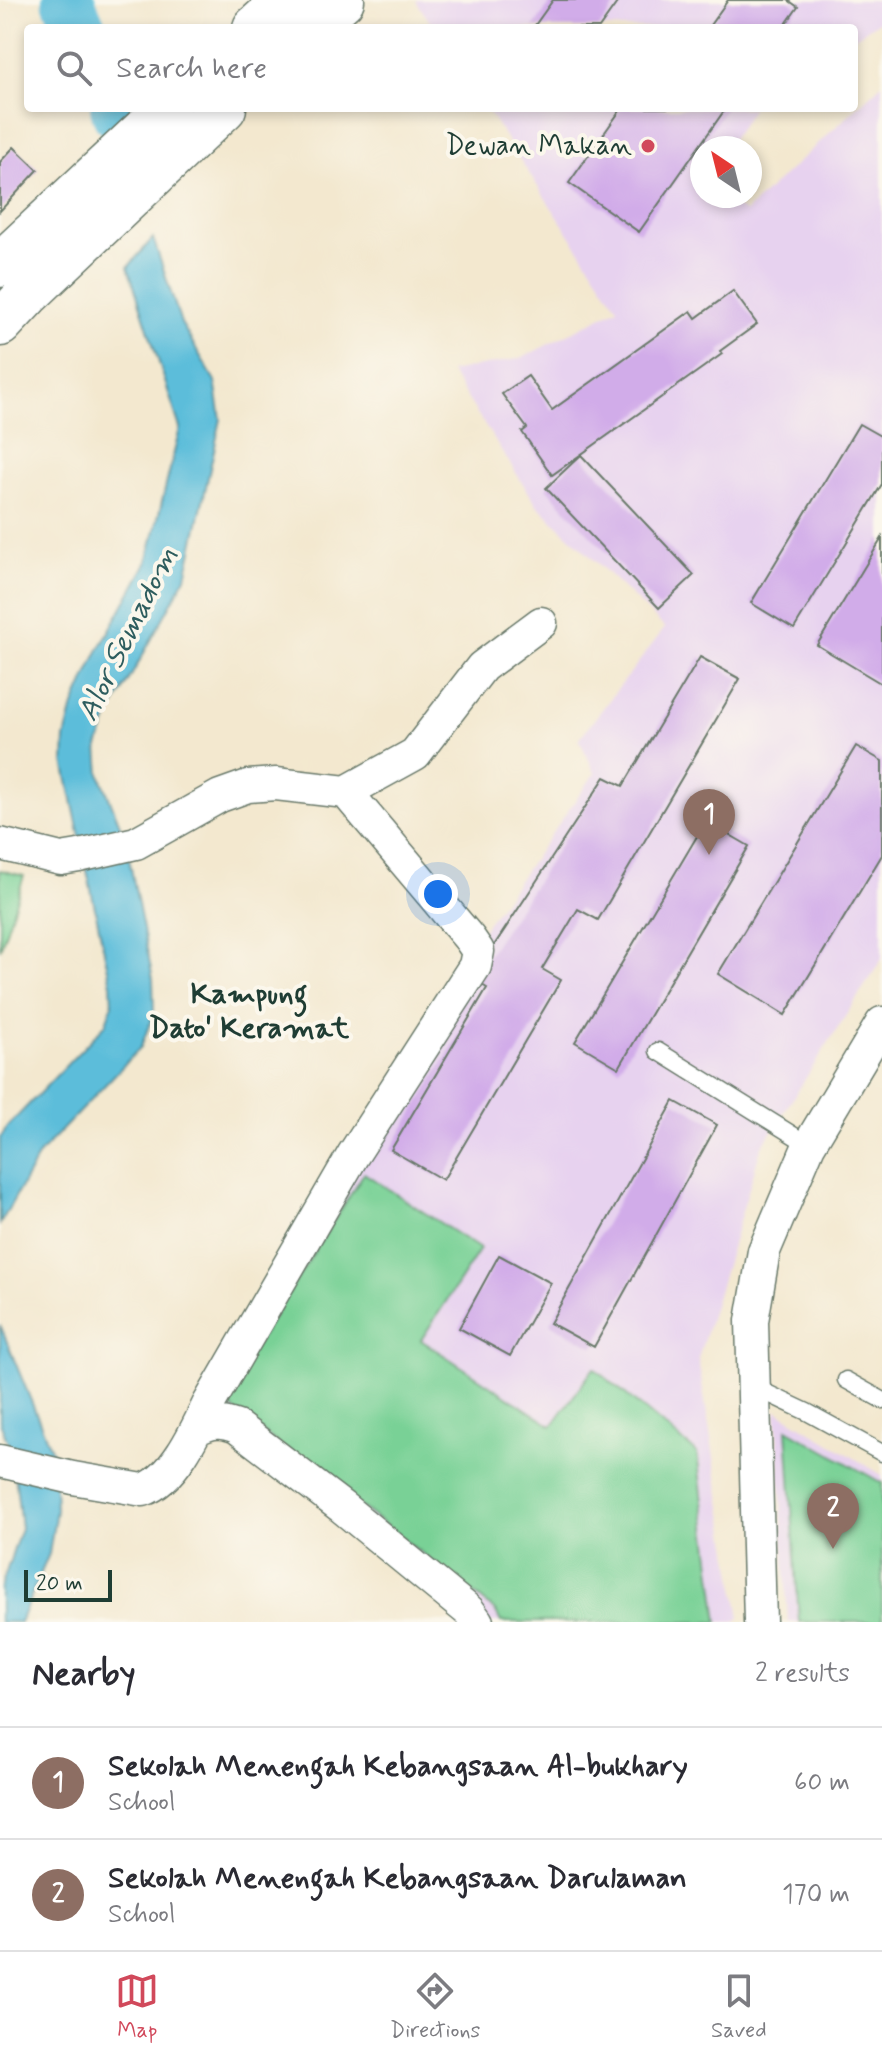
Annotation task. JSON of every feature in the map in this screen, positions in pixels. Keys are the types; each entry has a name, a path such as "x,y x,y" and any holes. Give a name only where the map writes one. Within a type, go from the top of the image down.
{"main road":[{"path":"281,13 342,0"},
{"path":"0,265 164,112"},
{"path":"0,324 220,112"}],"street":[{"path":"0,844 61,859 136,843 220,796 248,786 276,784 346,792 415,754 482,667 541,623"},
{"path":"4,1462 143,1490 166,1476 197,1429 353,1155 475,966 478,951 469,938 346,792"},
{"path":"758,1621 752,1321 764,1251 809,1145 882,1023"},
{"path":"197,1429 210,1422 237,1427 342,1507 469,1611 477,1622"}],"lane":[{"path":"658,1051 809,1145"},
{"path":"846,1380 882,1400"},
{"path":"752,1386 882,1453"}],"shaded area":[{"path":"882,0 882,19 858,35 858,24 431,24 416,1"},
{"path":"882,84 882,959 761,1148 698,1359 740,1618 734,1622 488,1622 210,1404 477,938 595,773 579,739 665,628 537,505 450,372 522,358 618,308 489,112 750,112 734,136 690,136 690,208 738,208 745,212 749,208 762,208 762,196 852,112 858,112 858,106"},
{"path":"776,1410 882,1475 882,1622 788,1622"}],"green space":[{"path":"0,870 24,876 0,950"},
{"path":"364,1173 480,1249 421,1340 552,1426 594,1368 697,1453 718,1622 501,1622 495,1611 466,1587 221,1400"},
{"path":"787,1429 882,1483 882,1622 799,1622"}],"water":[{"name":"Alor Semadom","path":"153,238 181,323 215,381 221,419 186,577 110,714 98,747 100,774 125,838 153,979 154,1012 141,1047 40,1153 0,1224 0,1138 105,1025 112,1006 111,984 64,762 65,738 72,710 96,655 147,563 180,428 128,267"},
{"path":"0,1325 54,1457 56,1510 49,1554 20,1622 0,1622 0,1590 21,1528 13,1457 0,1422"}],"building":[{"path":"553,0 619,0 602,24 536,24"},
{"path":"728,0 788,0 798,7 786,24 711,24"},
{"name":"Dewan Makan","path":"619,112 723,112 706,136 690,136 690,159 639,232 569,183"},
{"path":"14,147 38,170 0,211 0,162"},
{"path":"733,291 757,324 720,351 722,354 552,475 522,432 527,428 502,394 528,376 552,410 691,311 696,318"},
{"path":"859,424 882,437 882,484 794,629 751,603"},
{"path":"581,455 694,575 659,608 546,488"},
{"path":"882,538 882,684 817,645"},
{"path":"700,657 740,679 598,920 578,909 542,969 561,980 443,1180 391,1150 487,988 472,979 605,777 623,786"},
{"path":"856,746 882,761 882,855 785,1015 718,974"},
{"path":"706,821 749,846 619,1068 575,1042"},
{"path":"674,1101 717,1125 594,1347 550,1323"},
{"path":"499,1255 551,1283 510,1356 459,1328"}],"waterway":[{"name":"Alor Semadom","path":"68,0 78,24"}],"place":[{"name":"Dewan Makan","path":"648,146"},
{"name":"Sekolah Menengah Kebangsaan Al-bukhary","path":"709,855"},
{"name":"Sekolah Menengah Kebangsaan Darulaman","path":"833,1549"}],"district":[{"name":"Kampung Dato' Keramat","path":"249,1011"}]}
